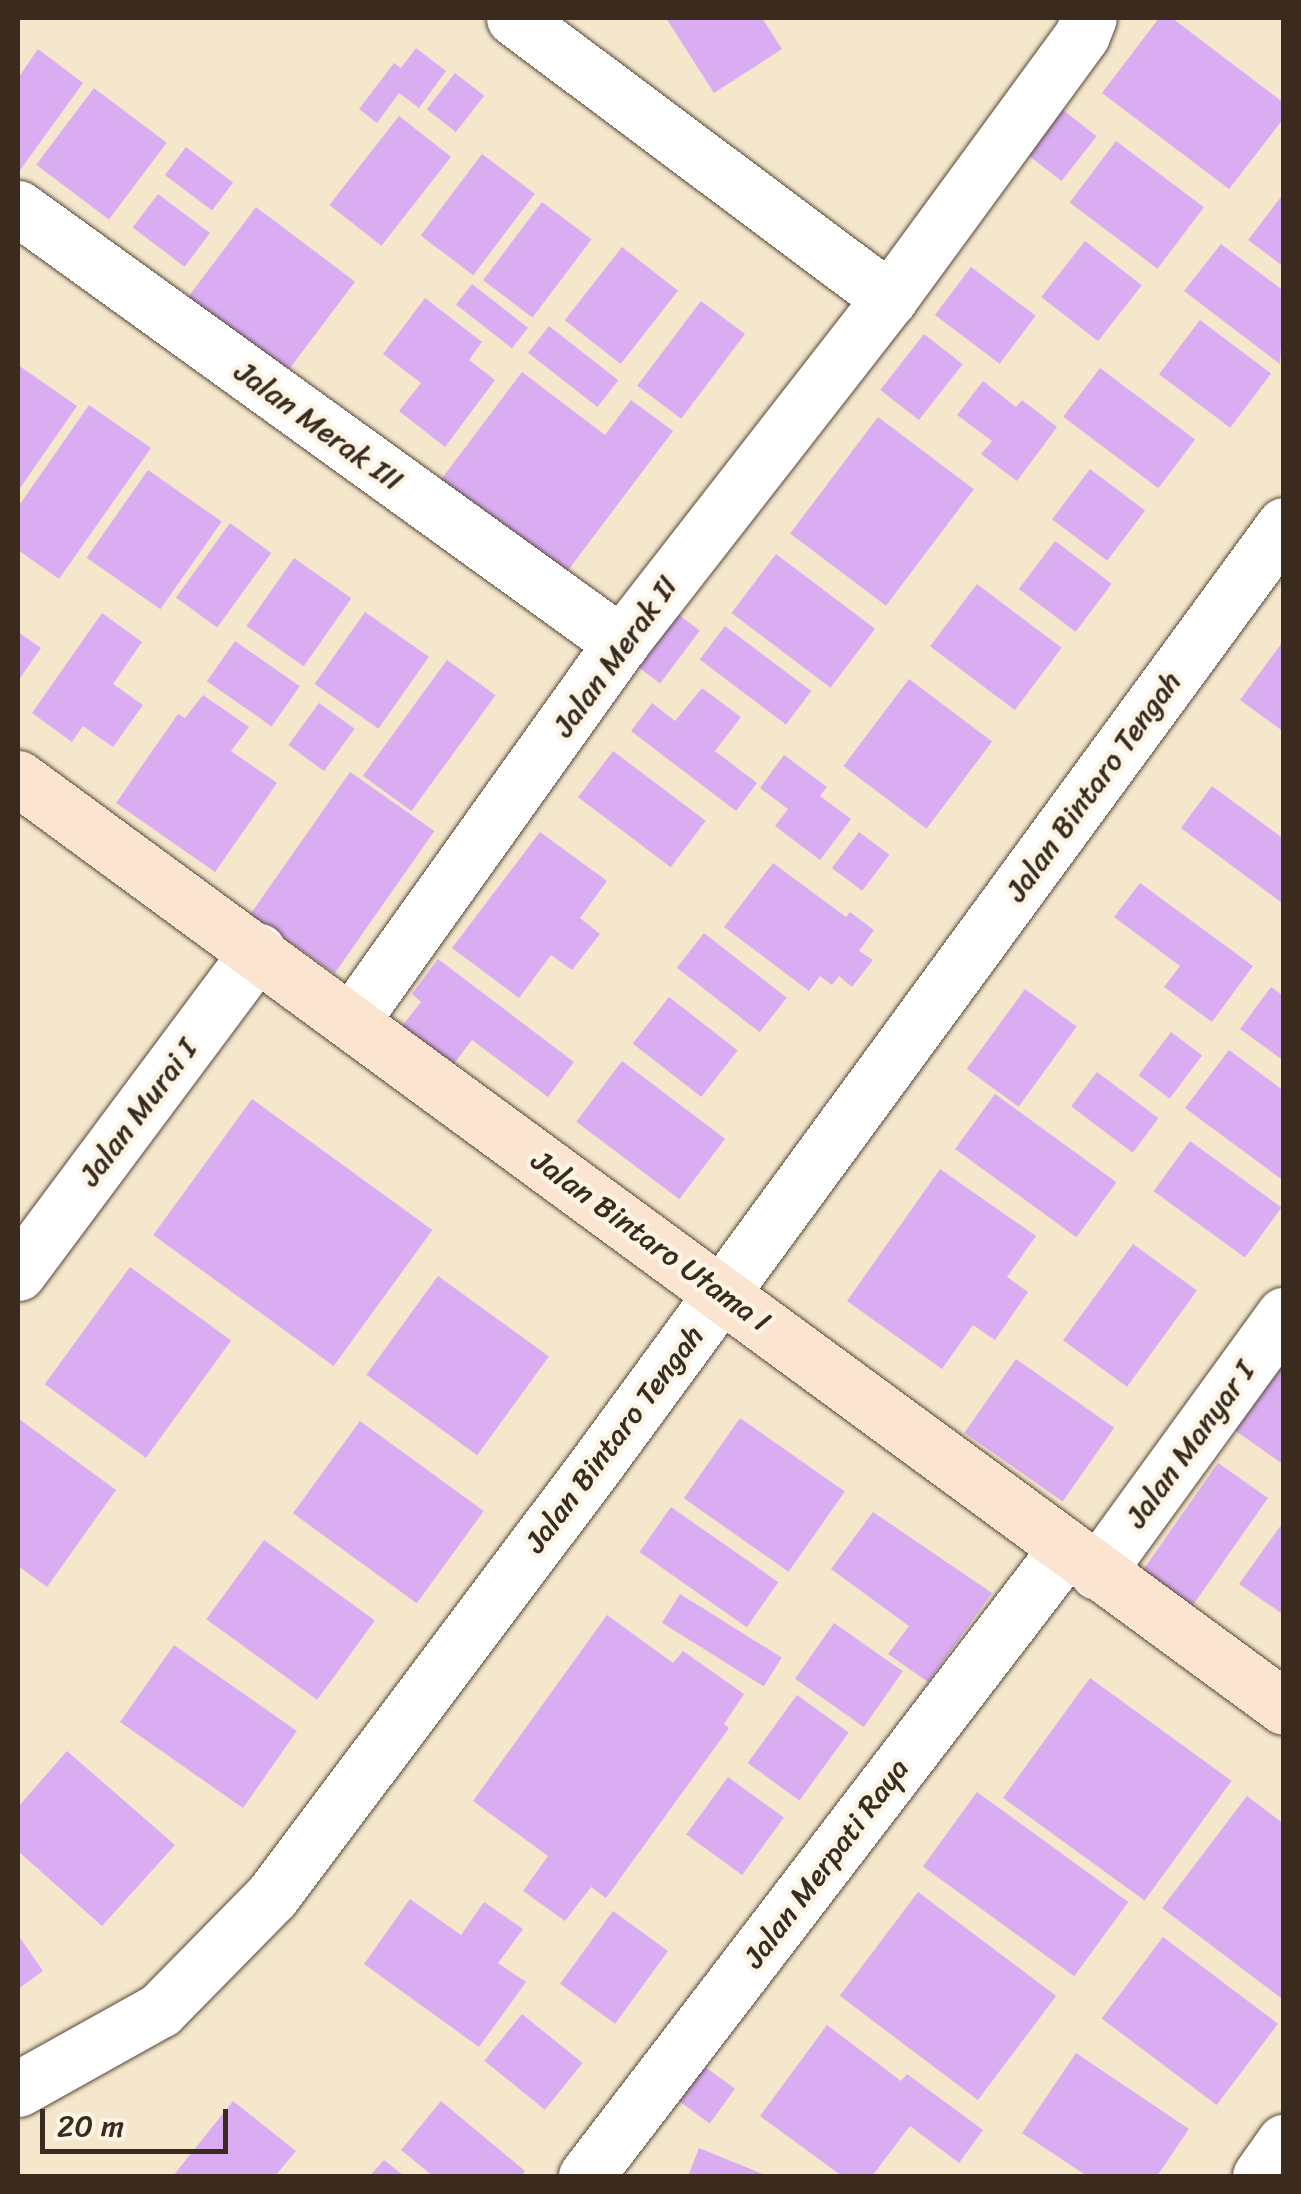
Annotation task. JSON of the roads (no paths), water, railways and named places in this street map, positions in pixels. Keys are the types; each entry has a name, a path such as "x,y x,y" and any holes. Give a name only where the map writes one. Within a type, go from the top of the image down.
{"main road":[{"name":"Jalan Bintaro Utama I","path":"18,778 1284,1707"}],"street":[{"path":"514,18 889,300"},
{"name":"Jalan Merak II","path":"352,1020 621,644 889,300 1082,35 1089,18"},
{"name":"Jalan Merak III","path":"18,208 621,644"},
{"name":"Jalan Bintaro Tengah","path":"18,2089 160,2010 272,1896 723,1293 1284,525"},
{"name":"Jalan Murai I","path":"18,1272 258,951"},
{"name":"Jalan Manyar I","path":"1081,1560 1284,1315"},
{"name":"Jalan Merpati Raya","path":"586,2176 1081,1560"},
{"path":"1260,2176 1284,2142"}]}
